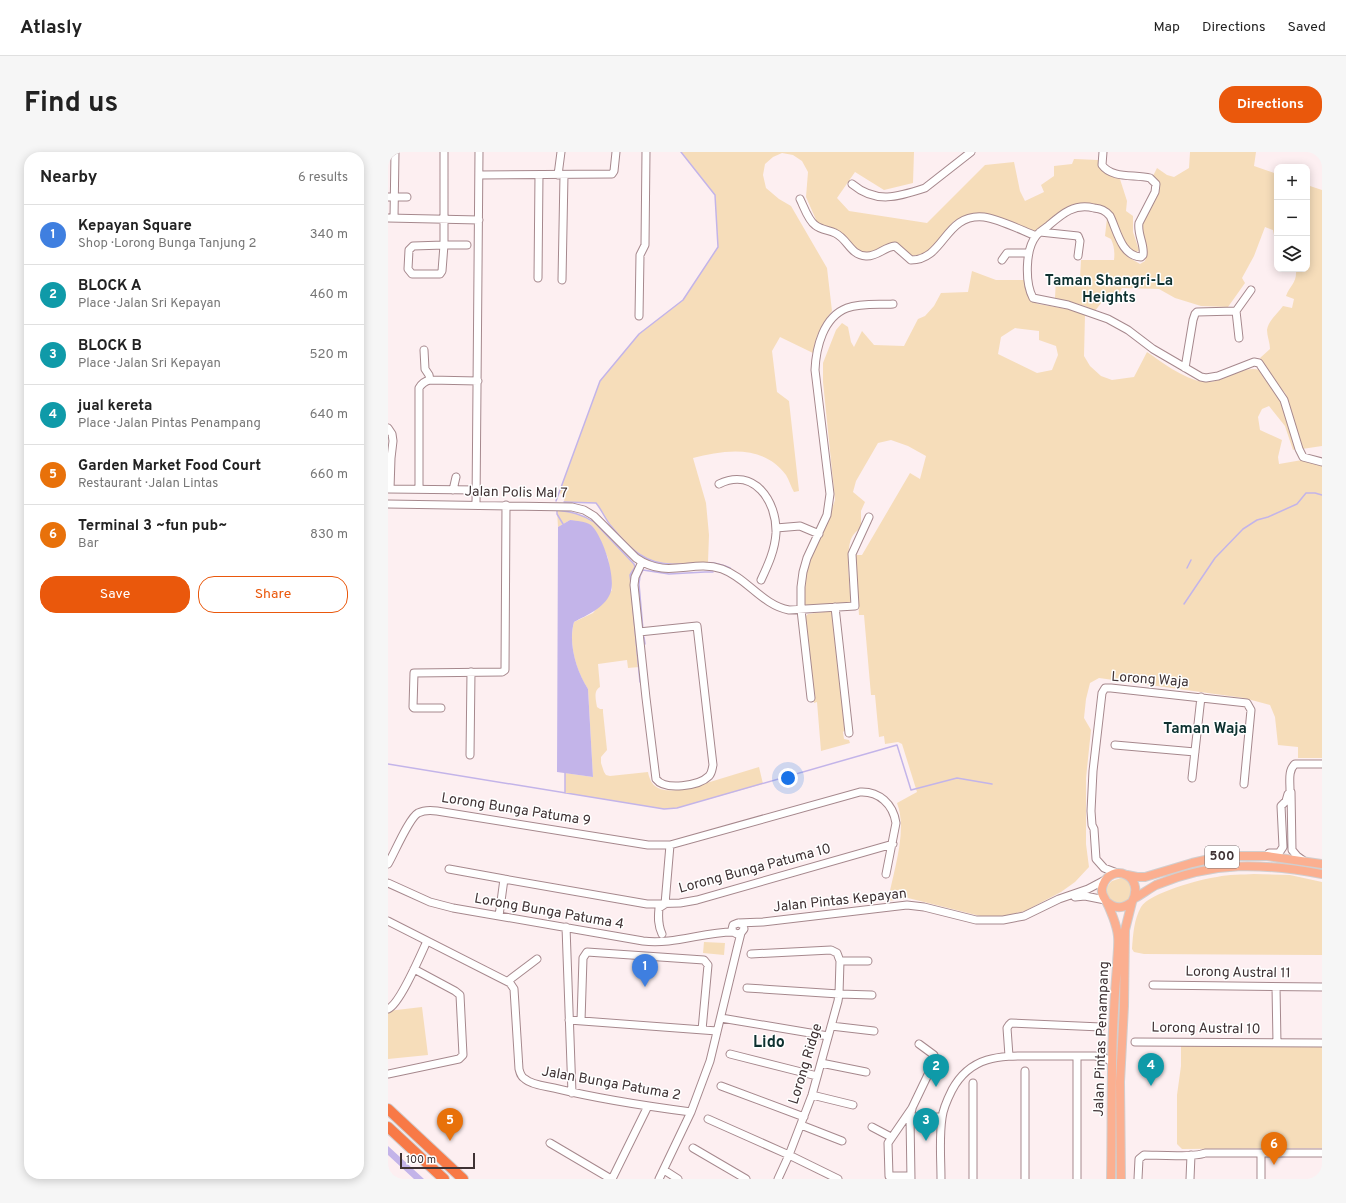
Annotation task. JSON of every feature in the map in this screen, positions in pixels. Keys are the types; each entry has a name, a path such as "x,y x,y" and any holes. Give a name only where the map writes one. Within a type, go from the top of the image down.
{"highway":[{"path":"388,1109 463,1179"},
{"path":"388,1127 444,1179"}],"main road":[{"name":"500","path":"1121,874 1137,877 1145,876 1214,858 1236,856 1267,856 1322,864"},
{"name":"500","path":"1106,901 1114,907 1121,908 1154,886 1186,874 1206,870 1253,866 1283,868 1322,874"},
{"path":"1106,901 1102,890 1106,879 1121,874 1131,878 1135,884 1136,891 1134,900"},
{"name":"Jalan Pintas Penampang","path":"1111,1179 1116,1084 1126,955 1125,930 1134,900"},
{"name":"Jalan Pintas Penampang","path":"1106,901 1118,936 1112,1062 1116,1084 1120,1179"}],"street":[{"path":"395,152 391,197 391,218 479,220"},
{"path":"444,152 444,245 442,273 435,275 412,274 409,272 409,250 413,246 444,245 468,245"},
{"path":"476,505 479,152"},
{"path":"560,152 562,280"},
{"path":"479,175 613,174 616,152"},
{"path":"639,316 640,255 645,245 646,152"},
{"path":"852,184 875,197 884,198 919,190 925,188 971,152"},
{"path":"1103,152 1102,165 1109,172 1150,178 1156,184 1155,192 1139,223 1138,228 1144,255 1141,257 1136,257 1126,249 1107,212 1082,206 1069,210 1038,234 1029,253 1028,279 1033,298 1068,305 1108,319 1128,330 1153,349 1185,368 1206,378 1218,376 1254,362 1259,363 1284,400 1299,449 1303,457 1322,462"},
{"path":"538,174 538,278"},
{"path":"391,197 407,198"},
{"path":"800,199 814,225 821,229 835,232 850,248 862,256 874,255 889,247 895,246 911,260 928,256 953,227 966,220 978,217 992,219 1038,234 1078,236 1080,241 1078,256"},
{"path":"1002,260 1007,253 1029,253"},
{"path":"1239,338 1236,311 1251,290"},
{"path":"811,698 801,610 801,587 807,558 827,515 830,494 815,370 816,357 819,344 831,320 843,310 857,306 893,304"},
{"path":"1185,368 1195,314 1200,311 1236,311"},
{"path":"424,350 425,369 430,380"},
{"path":"419,489 419,388 424,382 430,380 478,381"},
{"path":"388,428 392,434 393,441 389,489 477,490"},
{"path":"453,490 456,477"},
{"path":"719,484 730,480 740,479 748,481 762,491 770,505 776,528 774,548 761,580"},
{"name":"Jalan Polis Mal 7","path":"388,504 572,507 584,510 600,522 642,562 651,566 671,570 700,566 722,570 737,578 770,603 782,608 801,610 855,606 852,554 869,517"},
{"path":"441,708 414,708 414,673 502,672 505,671 506,668 506,505"},
{"path":"776,528 800,526 819,534"},
{"path":"639,632 698,626 713,765 711,774 699,782 670,786 662,785 656,780 639,632 634,577 642,562"},
{"path":"835,607 849,733"},
{"path":"470,755 471,672"},
{"name":"Lorong Waja","path":"1121,874 1104,868 1096,860 1094,829 1090,811 1092,771 1103,690 1105,688 1246,702 1250,706 1251,710 1244,784"},
{"path":"1192,778 1201,697"},
{"path":"1115,745 1195,752"},
{"path":"1304,861 1294,853 1291,844 1290,772 1293,766 1299,763 1322,764"},
{"path":"1267,856 1269,853 1279,853 1281,851 1281,806 1286,801 1290,790"},
{"name":"Lorong Bunga Patuma 9","path":"388,864 413,817 420,812 430,810 648,845 670,845 860,792 868,792 880,796 885,801 893,811 896,823 886,874"},
{"path":"1281,815 1290,814"},
{"name":"Lorong Waja","path":"1092,824 1090,829 1094,862 1103,872 1106,879"},
{"name":"Lorong Bunga Patuma 10","path":"449,869 647,904 665,904 697,900 893,844"},
{"path":"1282,845 1291,844"},
{"path":"662,934 658,925 658,918 659,908 665,904 670,845"},
{"path":"499,916 504,879"},
{"name":"Jalan Pintas Kepayan","path":"710,934 737,923 763,922 907,905 924,907 976,920 1003,920 1024,916 1058,899 1088,889 1106,879"},
{"name":"Lorong Bunga Patuma 4","path":"388,883 430,902 464,910 611,936 650,942 668,941 710,934"},
{"name":"Jalan Pintas Kepayan","path":"1058,899 1086,896 1106,901"},
{"path":"388,921 508,981 537,959"},
{"name":"Jalan Pintas Kepayan","path":"710,934 738,932 763,922"},
{"path":"659,1179 690,1112 710,1061 736,949 738,932 743,925 737,923 732,928 738,932"},
{"path":"566,927 572,1093"},
{"path":"388,1009 394,1005 414,969 427,941"},
{"name":"Lorong Ridge","path":"751,954 831,950 837,953 840,961 839,994 821,1063 804,1117 778,1179"},
{"path":"581,1021 583,958 587,952 704,960 708,965 702,1030"},
{"path":"840,961 868,961"},
{"path":"388,1074 460,1059 463,1055 460,995 414,969"},
{"name":"Jalan Bunga Patuma 2","path":"508,981 514,989 518,1060 520,1075 524,1079 531,1083 572,1093 690,1112"},
{"name":"Lorong Austral 11","path":"1153,985 1322,987"},
{"name":"Lorong Austral 10","path":"1276,987 1277,1043"},
{"path":"747,988 872,995"},
{"path":"721,1018 828,1036"},
{"path":"569,1020 717,1031"},
{"path":"1009,1056 1008,1028 1011,1023 1101,1027"},
{"path":"831,1026 874,1031"},
{"name":"Lorong Austral 10","path":"1135,1042 1322,1044"},
{"path":"911,1112 911,1178 891,1177 888,1176 887,1146 891,1137 911,1112 935,1059 934,1056 919,1044"},
{"path":"941,1179 942,1117 947,1099 964,1073 975,1065 988,1059 1009,1056 1095,1056 1105,1054 1112,1050"},
{"path":"730,1054 817,1076"},
{"path":"1077,1056 1078,1179"},
{"path":"1095,1056 1105,1058 1112,1062"},
{"path":"821,1063 866,1072"},
{"path":"1024,1071 1025,1179"},
{"path":"973,1083 974,1179"},
{"path":"721,1086 804,1117"},
{"path":"812,1094 853,1105"},
{"path":"550,1143 612,1179 648,1106"},
{"path":"911,1112 926,1117 942,1117"},
{"path":"708,1119 789,1155 838,1179"},
{"path":"801,1125 842,1141"},
{"path":"872,1127 891,1137"},
{"path":"693,1148 746,1179"},
{"path":"1138,1179 1139,1159 1141,1156 1147,1155 1200,1155 1205,1153 1322,1153"},
{"path":"1261,1153 1261,1179"},
{"path":"1190,1179 1191,1155"},
{"path":"664,1170 678,1179"}],"shaded area":[{"path":"681,152 914,152 913,183 884,190 855,172 837,198 849,211 927,223 985,165 1014,162 1020,191 1025,201 1044,192 1041,185 1054,176 1054,166 1072,164 1074,159 1098,160 1099,165 1119,176 1127,201 1126,211 1133,216 1133,232 1139,250 1136,253 1129,247 1113,217 1107,211 1099,206 1080,203 1067,207 1036,232 983,214 974,213 954,221 925,254 911,256 895,242 888,244 874,252 869,253 856,251 836,229 822,226 817,222 806,197 808,172 802,161 793,155 782,153 773,157 765,164 763,175 766,188 779,199 791,206 827,268 832,311 820,330 813,353 780,337 772,351 777,392 789,401 799,491 794,492 786,475 777,465 766,458 755,454 730,452 693,458 706,503 709,535 708,562 669,565 647,560 632,548 610,525 596,503 564,502 565,495 559,493 600,381 639,334 683,300 718,247 715,195"},
{"path":"1190,152 1256,152 1254,166 1274,173 1274,235 1273,230 1265,227 1254,256 1242,278 1245,283 1228,307 1201,306 1175,298 1159,289 1122,288 1117,298 1104,299 1095,311 1085,306 1055,298 1056,278 1080,278 1081,260 1114,260 1114,247 1111,239 1105,236 1107,218 1121,250 1128,257 1140,264 1145,261 1146,251 1142,226 1146,215 1156,199 1159,188 1153,176 1157,168 1167,175 1174,177 1189,168"},
{"path":"1310,186 1322,190 1322,446 1302,449 1285,393 1276,383 1260,358 1270,349 1267,330 1271,320 1283,306 1292,308 1294,299 1286,296 1296,272 1310,272"},
{"path":"972,271 996,280 1024,280 1026,292 1030,300 1038,304 1073,310 1085,315 1084,356 1090,366 1101,376 1112,380 1134,377 1147,352 1176,372 1201,381 1215,381 1241,371 1254,369 1260,370 1282,402 1296,449 1293,450 1285,426 1269,406 1262,409 1258,417 1260,430 1282,440 1278,457 1279,464 1302,460 1322,466 1322,758 1298,758 1298,747 1278,745 1275,717 1270,705 1244,698 1099,678 1090,683 1086,699 1084,718 1091,730 1086,778 1086,844 1089,867 1075,882 1061,892 1025,911 994,917 980,916 908,898 888,901 900,839 900,814 897,803 917,792 902,744 898,742 885,744 884,736 879,737 875,695 871,695 864,615 859,615 855,555 862,555 910,473 920,479 926,456 908,446 891,440 878,443 856,481 853,492 865,502 861,511 861,528 852,537 850,543 848,569 851,603 805,607 804,603 806,575 810,560 825,528 835,500 823,382 823,363 836,330 842,323 848,327 851,342 854,347 862,331 874,345 904,346 918,319 925,316 934,306 941,293 968,292","holes":["1015,328 1039,331 1039,340 1056,346 1058,355 1052,370 1037,373 998,354 1001,337"]},
{"path":"557,510 576,513 594,522 634,564 635,567 630,575 639,667 628,668 627,660 598,664 600,687 596,691 596,699 597,707 603,709 607,750 601,757 601,763 606,775 610,776 648,772 650,779 657,788 662,790 674,790 687,789 759,767 763,784 677,808 664,809 565,793 565,773 593,777 588,689 580,674 574,657 572,630 574,622 593,613 612,590 608,558 591,525 570,520 558,527"},
{"path":"570,520 581,521 589,524 596,531 608,558 612,578 610,594 604,603 595,611 574,622 572,630 574,656 588,689 593,777 557,772 558,527"},
{"path":"831,611 833,613 845,730 843,732 844,739 849,740 850,743 821,751 817,702 814,703 805,617 808,614"},
{"path":"1226,875 1290,875 1322,882 1322,955 1144,954 1134,952 1132,949 1134,927 1141,907 1154,897 1164,892 1209,878"},
{"path":"1121,878 1127,880 1133,888 1130,900 1119,905 1109,897 1106,891 1112,881"},
{"path":"704,942 725,943 724,955 703,953"},
{"path":"422,1007 428,1055 388,1059 388,1011"},
{"path":"1181,1046 1322,1047 1322,1148 1182,1149 1177,1144 1177,1095 1181,1066"},
{"path":"388,1146 424,1179 414,1179 388,1155"}],"waterway":[{"path":"556,501 600,381 639,334 683,300 718,247 715,195 681,152"},
{"path":"1184,604 1215,558 1243,529 1257,520 1268,517 1297,504 1306,493 1322,495"},
{"path":"564,502 596,503 609,523 632,549 640,555 658,563 711,563 724,565 730,568"},
{"path":"563,524 557,514 557,510 576,514 594,522 634,564 635,567 630,575 631,584"},
{"path":"1187,568 1191,560"},
{"path":"643,630 639,584 640,576 643,570 669,574 713,572"},
{"path":"632,598 640,682"},
{"path":"644,637 645,644"},
{"path":"388,764 664,809 677,808 897,745 911,790 957,778 992,784"},
{"path":"565,773 565,793"}],"place":[{"name":"Kepayan Square","path":"645,987"},
{"name":"jual kereta","path":"1151,1086"},
{"name":"BLOCK A","path":"936,1087"},
{"name":"Garden Market Food Court","path":"450,1141"},
{"name":"BLOCK B","path":"926,1141"},
{"name":"Terminal 3 ~fun pub~","path":"1274,1165"}],"district":[{"name":"Taman Shangri-La Heights","path":"1109,290"},
{"name":"Taman Waja","path":"1205,729"},
{"name":"Lido","path":"769,1043"}]}
